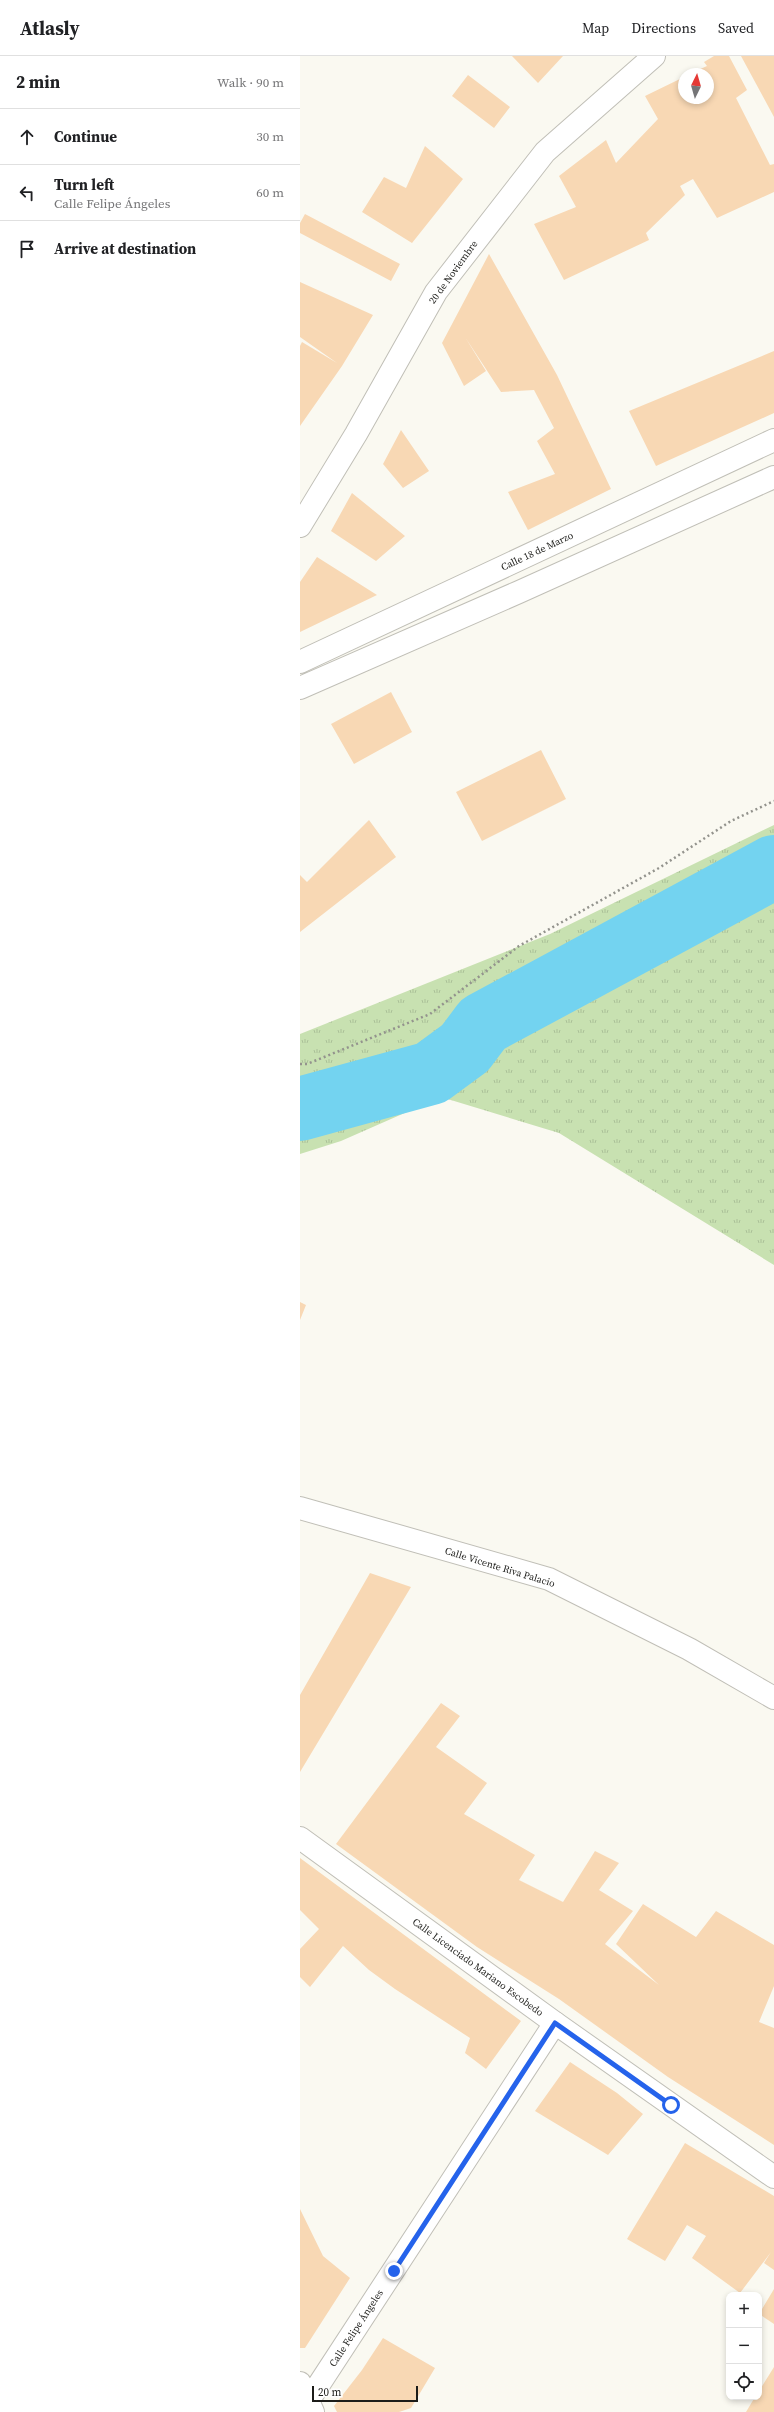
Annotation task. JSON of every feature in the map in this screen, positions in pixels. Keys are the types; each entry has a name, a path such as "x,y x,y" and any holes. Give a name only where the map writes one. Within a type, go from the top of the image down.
{"main road":[{"name":"20 de Noviembre","path":"300,526 356,434 436,292 545,152 654,56"},
{"name":"Calle 18 de Marzo","path":"300,662 774,440"},
{"path":"300,688 519,592 774,477"},
{"name":"Calle Vicente Riva Palacio","path":"300,1508 548,1579 689,1649 774,1698"},
{"name":"Calle Licenciado Mariano Escobedo","path":"300,1838 555,2023 774,2177"},
{"name":"Calle Felipe Ángeles","path":"306,2402 555,2023"}],"path":[{"path":"300,1064 307,1064 430,1014 519,946 659,868 731,821 774,801"}],"green space":[{"path":"774,825 774,1265 559,1133 441,1097 341,1141 300,1154 300,1034 550,934"}],"building":[{"path":"512,56 563,56 538,83"},
{"path":"714,56 729,56 747,90 736,98 770,165 774,164 774,192 717,218 693,179 680,186 685,195 646,233 649,240 564,280 534,224 576,207 559,176 606,140 616,163 658,119 645,96 678,80 678,104 714,104 714,68 702,68 707,66 704,62"},
{"path":"741,56 774,56 774,117"},
{"path":"468,75 510,107 494,128 452,96"},
{"path":"425,146 463,179 412,243 362,212 384,177 406,188"},
{"path":"305,214 400,264 391,281 300,233 300,223"},
{"path":"489,254 557,375 611,489 528,530 508,492 555,474 537,441 554,428 534,390 501,392 465,337 486,371 464,386 442,343"},
{"path":"300,282 373,315 342,366 300,426 300,346 302,342 337,363 300,337"},
{"path":"774,351 774,413 656,466 629,411"},
{"path":"401,430 429,471 403,488 383,464"},
{"path":"352,493 405,536 376,561 331,531"},
{"path":"317,557 377,595 300,632 300,582"},
{"path":"391,692 412,732 354,764 331,724"},
{"path":"541,750 566,799 482,841 456,792"},
{"path":"369,820 396,857 300,932 300,875 307,882"},
{"path":"300,1302 306,1305 300,1320"},
{"path":"370,1573 411,1587 300,1772 300,1695"},
{"path":"441,1703 460,1716 436,1747 487,1783 464,1814 535,1855 519,1880 563,1902 595,1851 619,1863 599,1890 633,1911 605,1944 659,1985 616,1944 643,1904 696,1937 716,1911 774,1945 774,1986 759,2022 774,2028 774,2145 668,2077 559,1999 477,1947 336,1844"},
{"path":"300,1858 521,2021 486,2069 465,2053 470,2038 395,1989 369,1970 343,1946 310,1987 300,1977 300,1949 319,1929 300,1910"},
{"path":"570,2062 617,2093 643,2114 608,2155 535,2111"},
{"path":"685,2143 774,2196 774,2270 764,2263 771,2252 741,2292 739,2292 692,2258 706,2236 687,2225 665,2261 627,2239"},
{"path":"300,2209 323,2256 350,2278 305,2348 300,2348"},
{"path":"774,2289 774,2324 762,2316 762,2309"},
{"path":"383,2338 435,2368 411,2408 399,2412 337,2412 334,2406 362,2370"},
{"path":"774,2367 774,2412 746,2412 753,2400 762,2400 762,2386"}],"waterway":[{"path":"300,1109 431,1073 465,1048 483,1024 774,867"}],"route":[{"path":"394,2271 555,2023 671,2105"}]}
